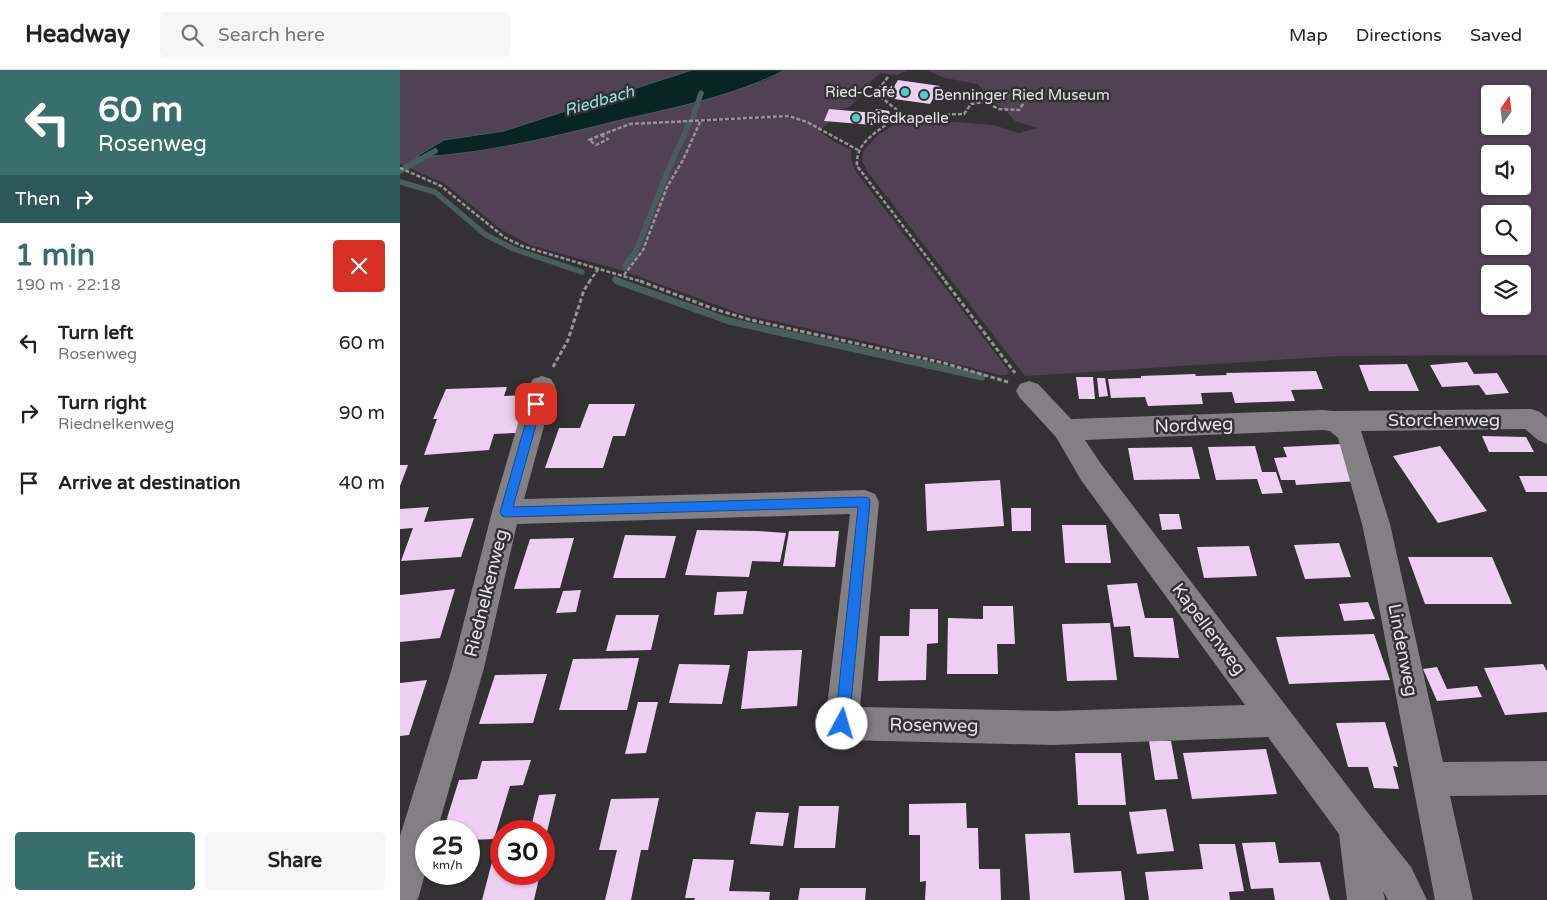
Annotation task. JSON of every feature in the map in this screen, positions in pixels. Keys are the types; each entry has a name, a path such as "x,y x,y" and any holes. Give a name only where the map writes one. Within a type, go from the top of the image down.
{"street":[{"name":"Riednelkenweg","path":"400,896 468,668 506,512 542,386"},
{"name":"Kapellenweg","path":"1029,391 1065,430 1091,472 1355,826 1398,880 1408,900"},
{"name":"Nordweg","path":"1065,430 1329,420"},
{"name":"Storchenweg","path":"1329,420 1531,420 1547,433"},
{"name":"Lindenweg","path":"1329,420 1345,427 1350,435 1376,524 1454,900"},
{"name":"Rosenweg","path":"506,512 864,502 842,724 1053,728 1277,720"},
{"path":"1429,779 1547,778"},
{"name":"Kapellenweg","path":"1355,826 1366,900"}],"path":[{"path":"888,77 878,90 878,95 896,109 898,116"},
{"path":"984,102 999,109 1019,110 1025,101 1010,94 994,94 984,102 971,104 964,114 898,116 872,134 858,150 856,160 861,171 1029,391"},
{"path":"600,134 608,139 596,145 589,140 600,134 630,124 795,117 809,122 837,142 858,150"},
{"path":"624,275 643,250 667,187 683,160 701,120"},
{"path":"690,131 696,131"},
{"path":"400,168 441,186 504,237 522,246 624,275 714,309 751,320 944,363 991,376 1029,391"},
{"path":"542,386 568,340 584,290 598,268"}],"shaded area":[{"path":"400,70 692,70 504,131 444,140 417,156 441,156 501,148 692,103 767,80 785,70 908,70 897,75 881,73 869,83 866,92 850,106 843,109 829,109 824,121 830,122 819,131 836,143 852,150 852,161 860,177 1009,371 1007,375 1000,375 881,345 738,313 624,271 530,245 502,230 444,183 400,164","holes":["792,115 790,117 699,122 698,120"]},
{"path":"692,70 785,70 747,87 707,99 573,132 495,148 416,157 444,140 504,131"},
{"path":"926,70 1547,70 1547,355 1338,356 1025,376 867,171 862,160 863,151 878,135 894,125 917,122 954,122 993,125 1019,133 1037,128 1015,121 986,95 978,84 945,78"}],"building":[{"path":"898,80 940,86 930,104 887,98"},
{"name":"Riedkapelle","path":"829,109 875,113 876,109 889,111 890,114 884,122 873,125 824,121"},
{"path":"1467,362 1474,374 1497,373 1509,393 1486,395 1479,385 1442,387 1430,365"},
{"path":"1407,364 1419,391 1369,391 1359,365"},
{"path":"1316,371 1323,389 1291,390 1295,401 1235,403 1232,392 1201,393 1203,404 1148,406 1145,397 1111,398 1108,379 1141,378 1141,376 1195,374 1196,376 1227,375 1226,373"},
{"path":"1076,377 1093,377 1095,399 1079,399"},
{"path":"1097,378 1105,378 1108,396 1099,397"},
{"path":"507,387 504,396 529,395 516,433 494,434 489,450 424,455 437,419 433,419 446,389"},
{"path":"589,404 635,404 625,436 613,436 603,468 545,468 559,428 580,428"},
{"path":"1482,436 1526,437 1534,452 1489,452"},
{"path":"1342,444 1358,481 1296,485 1295,480 1281,480 1274,458 1287,457 1283,447"},
{"path":"1255,446 1262,472 1276,472 1283,493 1262,494 1257,479 1216,480 1208,447"},
{"path":"1440,446 1487,511 1438,523 1393,456"},
{"path":"1192,447 1200,479 1134,480 1128,448"},
{"path":"400,465 408,465 400,486"},
{"path":"1519,476 1547,476 1547,492 1526,492"},
{"path":"1000,480 1004,526 927,531 925,484"},
{"path":"429,507 424,522 474,518 461,557 401,561 413,528 400,529 400,509"},
{"path":"1011,508 1031,508 1031,531 1012,531"},
{"path":"1159,514 1179,514 1182,529 1162,530"},
{"path":"1062,525 1106,525 1111,563 1065,563"},
{"path":"697,530 786,533 780,562 752,561 749,577 685,575"},
{"path":"789,531 839,531 835,567 783,566"},
{"path":"625,535 676,536 665,578 613,578"},
{"path":"574,538 560,588 514,589 530,539"},
{"path":"1339,543 1351,577 1305,579 1294,545"},
{"path":"1249,546 1257,576 1204,578 1197,547"},
{"path":"1408,557 1492,557 1512,604 1425,604"},
{"path":"1137,583 1145,618 1173,618 1179,658 1134,657 1130,626 1114,627 1107,585"},
{"path":"455,589 440,638 400,642 400,595"},
{"path":"581,590 576,612 556,613 563,591"},
{"path":"747,591 743,614 714,615 717,592"},
{"path":"1368,602 1375,619 1344,621 1339,604"},
{"path":"983,606 1013,606 1015,644 997,644 998,674 947,674 948,618 983,619"},
{"path":"910,609 938,609 938,643 927,644 926,680 878,681 880,636 909,636"},
{"path":"616,615 659,615 651,650 606,651"},
{"path":"1110,623 1117,680 1067,681 1062,624"},
{"path":"1374,634 1390,680 1289,684 1276,637"},
{"path":"802,650 797,706 741,709 748,651"},
{"path":"639,658 627,710 559,710 573,659"},
{"path":"679,664 730,665 722,704 669,703"},
{"path":"1543,664 1547,671 1547,712 1505,715 1484,668"},
{"path":"1437,667 1447,689 1477,686 1482,697 1437,701 1423,669"},
{"path":"547,674 533,723 479,724 495,675"},
{"path":"427,680 409,735 400,736 400,683"},
{"path":"638,702 658,702 646,753 625,754"},
{"path":"1385,722 1398,767 1393,766 1399,789 1374,788 1368,767 1348,767 1336,723"},
{"path":"1149,741 1171,741 1178,779 1155,780"},
{"path":"1266,749 1277,794 1192,799 1183,753"},
{"path":"1075,753 1121,753 1126,805 1078,805"},
{"path":"531,760 523,785 510,786 500,820 490,820 490,839 480,840 480,820 446,820 459,780 477,779 482,761"},
{"path":"556,794 550,820 533,820 539,795"},
{"path":"659,798 648,850 641,850 631,900 605,900 617,850 599,850 611,799"},
{"path":"966,803 967,828 978,828 979,869 1000,869 1001,900 925,900 926,881 920,882 920,835 909,835 909,804"},
{"path":"799,806 839,806 835,848 794,848"},
{"path":"1166,809 1174,851 1137,854 1129,812"},
{"path":"756,812 789,813 783,846 750,844"},
{"path":"1070,833 1074,873 1121,871 1125,900 1030,900 1025,834"},
{"path":"1275,842 1279,863 1320,862 1330,900 1275,900 1273,888 1251,889 1242,843"},
{"path":"1199,844 1235,844 1244,891 1229,892 1230,900 1149,900 1145,872 1203,869"},
{"path":"693,859 734,860 729,891 770,892 769,900 694,900 695,898 685,898"},
{"path":"490,870 490,885 537,885 534,900 482,900"},
{"path":"800,888 866,888 865,900 798,900"}],"waterway":[{"path":"693,117 701,93"},
{"path":"625,266 636,251 669,168 690,122"},
{"path":"400,171 435,151"},
{"path":"400,182 435,192 486,235 514,249 582,272"},
{"path":"615,279 618,281"},
{"path":"618,281 729,321 982,377"}],"place":[{"name":"Ried-Café","path":"905,92"},
{"name":"Benninger Ried Museum","path":"924,95"},
{"name":"Riedkapelle","path":"856,118"}],"route":[{"path":"536,404 506,512 864,502 842,724"}],"water label":[{"name":"Riedbach","path":"599,100"}]}
